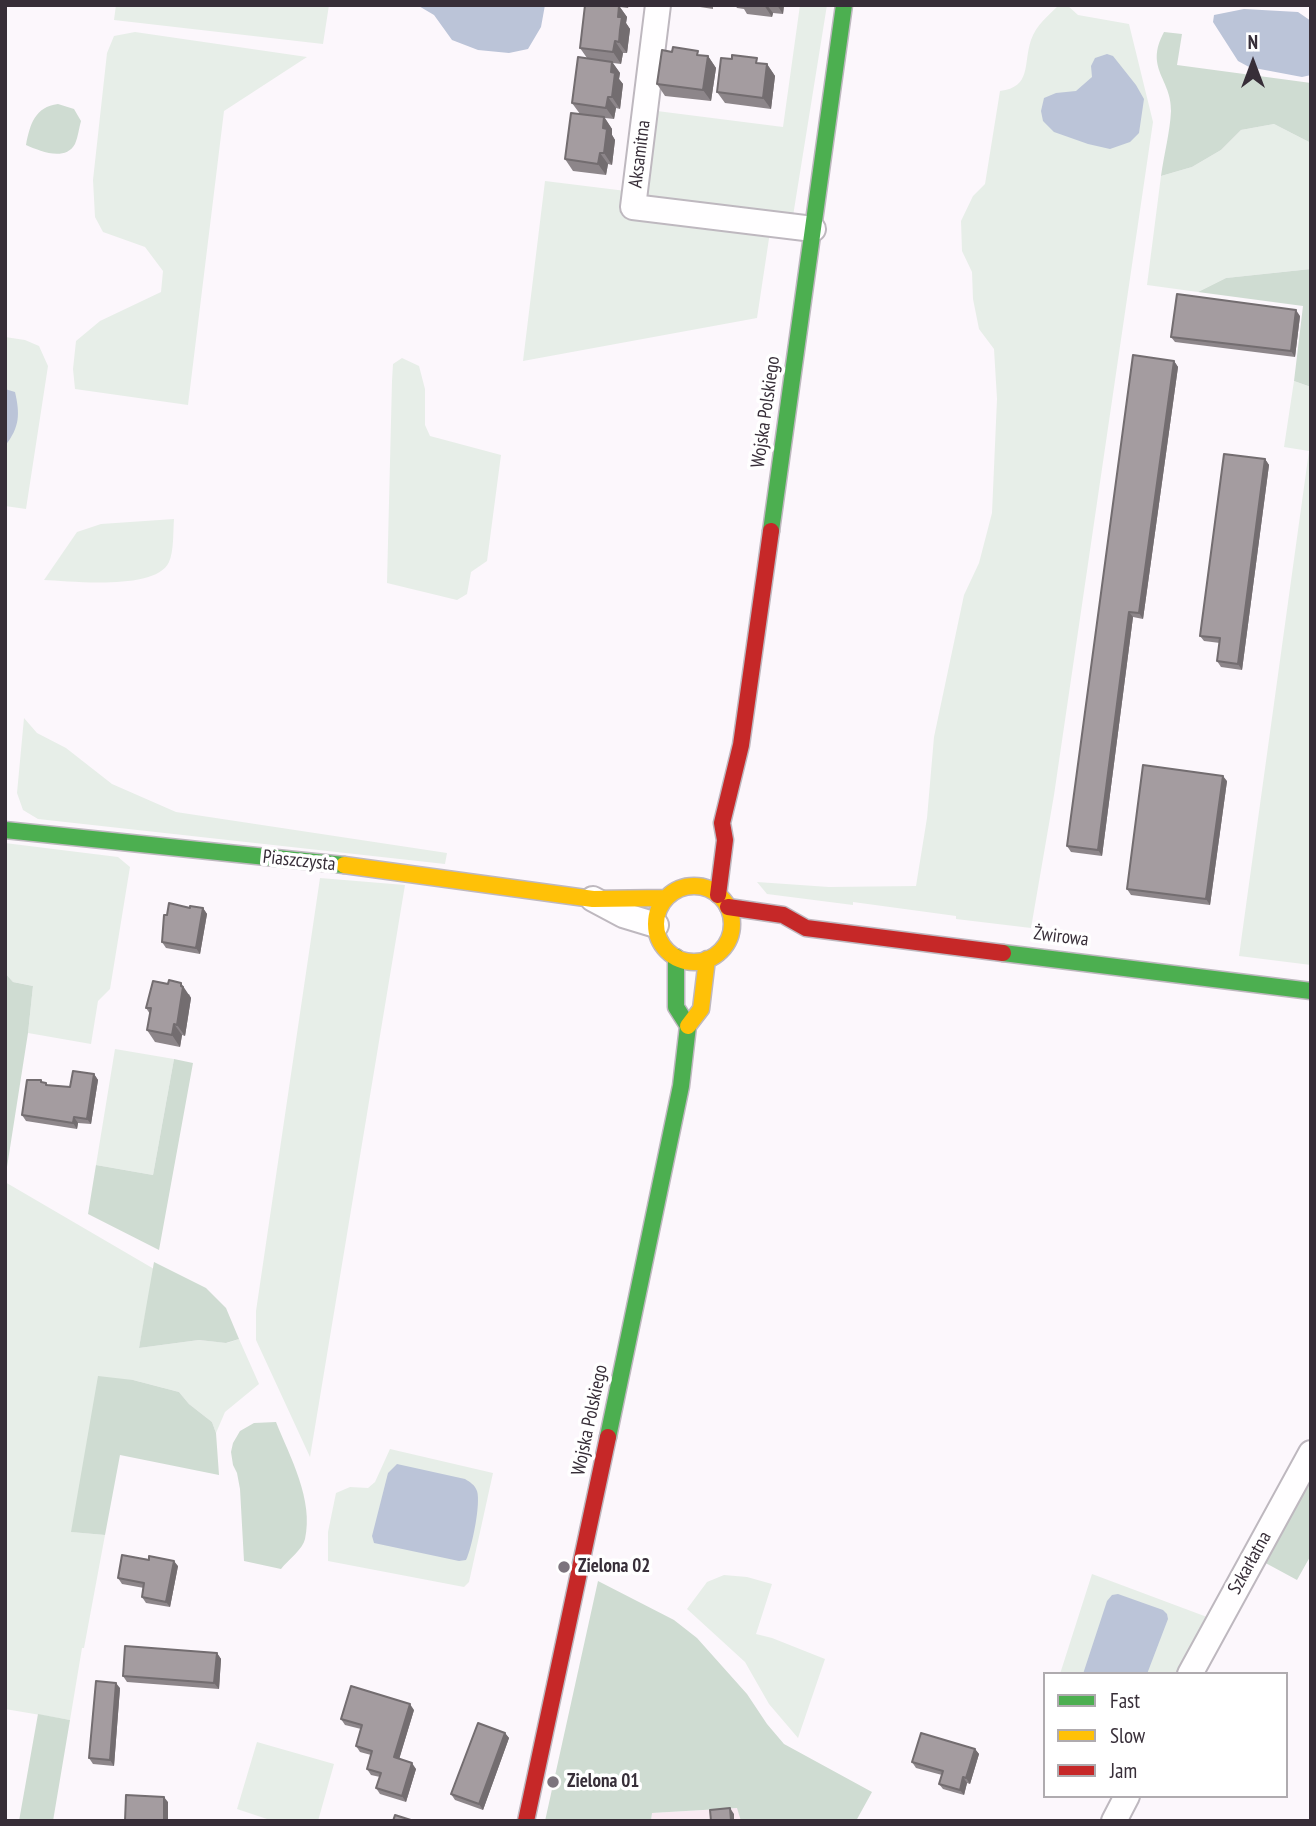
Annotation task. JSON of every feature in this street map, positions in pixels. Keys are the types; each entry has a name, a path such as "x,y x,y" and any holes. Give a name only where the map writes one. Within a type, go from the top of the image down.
{"street":[{"name":"Aksamitna","path":"658,5 633,207 813,229"},
{"name":"Wojska Polskiego","path":"723,901 725,840 722,823 741,746 844,5"},
{"path":"708,835 722,823"},
{"name":"Piaszczysta","path":"5,830 411,872 593,899 666,898"},
{"path":"693,881 723,901 736,937 707,959 693,962 676,957 663,946 657,936 657,913 666,898 693,881"},
{"name":"Piaszczysta","path":"593,899 623,915 656,925"},
{"name":"Żwirowa","path":"723,901 783,915 806,928 1311,991"},
{"name":"Żwirowa","path":"782,935 806,928"},
{"name":"Wojska Polskiego","path":"676,957 677,1007 688,1026"},
{"name":"Wojska Polskiego","path":"526,1821 681,1086 688,1026 701,1009 707,959"},
{"name":"Szkarłatna","path":"1191,1672 1311,1453"},
{"path":"1114,1821 1126,1798"}],"shaded area":[{"path":"116,5 329,5 323,44 114,20"},
{"path":"800,5 827,5 793,216 650,198 646,194 657,111 783,127"},
{"path":"1059,5 1067,5 1078,15 1129,24 1153,122 1054,795 1031,928 853,902 853,905 767,894 757,882 829,887 916,886 927,818 934,737 964,595 979,563 992,513 997,399 994,349 979,329 973,299 972,272 962,251 961,221 973,196 985,184 1000,91 1010,89 1022,79 1033,35"},
{"path":"135,32 307,57 224,111 188,405 75,389 73,369 76,341 100,321 161,292 163,271 145,247 103,232 95,217 93,180 107,53 114,36"},
{"path":"1164,32 1182,34 1177,65 1311,83 1311,143 1274,124 1241,130 1221,150 1192,167 1161,176 1171,111 1168,90 1160,73 1157,55"},
{"path":"58,104 74,109 81,121 75,144 65,153 59,154 26,145 35,118 44,109"},
{"path":"1274,124 1311,143 1311,269 1226,278 1198,292 1147,285 1161,176 1192,167 1221,150 1241,130"},
{"path":"545,181 626,191 623,214 770,232 757,318 523,361"},
{"path":"1311,269 1311,387 1294,381 1303,306 1198,292 1226,278"},
{"path":"5,337 25,340 39,346 48,366 26,509 5,506"},
{"path":"402,358 419,366 425,389 425,425 430,436 501,455 487,561 471,572 467,594 457,600 387,583 393,364"},
{"path":"1294,381 1311,387 1311,965 1239,956 1309,451 1284,447"},
{"path":"174,519 171,557 161,571 131,581 44,580 77,532 101,524"},
{"path":"24,718 37,733 66,748 112,784 176,812 447,853 445,864 38,819 23,810 17,793"},
{"path":"5,843 118,857 130,867 110,989 98,1001 91,1044 28,1033 33,986 13,982 5,973"},
{"path":"320,878 405,885 310,1457 256,1340 256,1311"},
{"path":"5,973 13,982 33,986 7,1167 5,1166"},
{"path":"115,1049 174,1059 153,1175 96,1165"},
{"path":"174,1059 193,1063 159,1250 88,1214 96,1165 153,1175"},
{"path":"5,1182 154,1269 139,1348 199,1340 227,1343 239,1339 259,1384 225,1412 216,1433 212,1422 189,1404 179,1392 133,1380 72,1532 105,1535 70,1720 5,1709"},
{"path":"154,1262 206,1288 226,1308 239,1339 226,1343 199,1340 139,1348"},
{"path":"98,1376 133,1380 179,1392 189,1404 212,1422 216,1433 219,1475 120,1455 105,1535 71,1532"},
{"path":"276,1422 299,1479 307,1524 304,1543 281,1569 244,1561 240,1489 231,1452 240,1431 254,1423"},
{"path":"390,1449 493,1473 469,1582 464,1587 328,1561 328,1532 336,1493 350,1487 368,1488 375,1482"},
{"path":"1311,1467 1311,1555 1297,1580 1260,1560"},
{"path":"1092,1574 1207,1617 1177,1672 1061,1672"},
{"path":"724,1575 747,1577 772,1584 756,1634 825,1659 798,1738 769,1704 745,1662 687,1609 707,1582"},
{"path":"598,1581 674,1620 697,1638 747,1694 784,1744 872,1792 856,1821 741,1821 737,1808 652,1813 651,1821 545,1821"},
{"path":"38,1714 70,1720 53,1821 19,1821"},
{"path":"257,1742 334,1764 318,1821 273,1821 237,1809"},
{"path":"738,1808 741,1821 651,1821 652,1813"}],"water":[{"path":"417,5 545,5 541,27 528,49 509,53 478,50 452,40 434,15"},
{"path":"1244,9 1298,12 1311,21 1311,75 1302,77 1249,67 1238,61 1213,22 1214,15"},
{"path":"1107,54 1113,56 1144,99 1139,133 1130,142 1110,149 1054,132 1043,121 1041,111 1044,98 1056,93 1076,91 1092,77 1091,66 1095,58"},
{"path":"5,389 15,392 18,414 14,433 5,446"},
{"path":"397,1464 465,1479 475,1487 478,1497 477,1515 466,1560 459,1561 374,1543 372,1536 388,1473"},
{"path":"1118,1594 1163,1610 1167,1614 1168,1619 1148,1672 1084,1672 1107,1601 1112,1595"}],"building":[{"path":"585,5 619,6 618,17 622,17 619,42 615,41 613,52 580,48"},
{"path":"673,47 698,51 697,55 708,56 703,90 657,84 662,50 672,52"},
{"path":"732,55 757,58 756,63 767,64 763,98 717,92 721,58 732,59"},
{"path":"578,57 612,62 611,72 615,73 612,97 608,97 606,108 572,103"},
{"path":"571,113 604,117 603,128 607,129 604,153 600,153 598,164 565,159"},
{"path":"1177,294 1296,310 1291,351 1171,337"},
{"path":"1133,355 1174,361 1139,613 1129,612 1098,850 1067,846"},
{"path":"1224,454 1265,459 1238,664 1217,661 1220,638 1200,636"},
{"path":"1143,765 1223,776 1206,899 1127,889"},
{"path":"169,903 203,908 196,948 162,942 164,915 167,915"},
{"path":"169,980 181,983 183,987 177,1025 174,1024 172,1035 147,1030 151,1008 146,1008 153,981 168,984"},
{"path":"73,1071 94,1074 87,1119 74,1117 73,1123 22,1115 27,1080 41,1080 46,1085 70,1087"},
{"path":"122,1555 149,1560 149,1556 174,1561 166,1602 142,1597 144,1583 118,1578"},
{"path":"125,1646 217,1653 214,1683 123,1676"},
{"path":"96,1681 116,1683 110,1760 89,1758"},
{"path":"351,1686 410,1704 394,1757 412,1763 402,1796 376,1788 381,1773 367,1769 372,1751 356,1746 362,1725 341,1719"},
{"path":"478,1723 505,1733 479,1804 451,1794"},
{"path":"921,1733 975,1749 960,1790 939,1784 943,1771 912,1762"},
{"path":"126,1795 164,1797 164,1821 125,1821"},
{"path":"730,1808 731,1821 711,1821 710,1810"},
{"path":"395,1815 414,1821 393,1821"}],"traffic: fast":[{"path":"771,531 844,5"},
{"path":"5,830 344,865"},
{"path":"1003,953 1311,991"},
{"path":"608,1437 681,1086 688,1026 676,1007 676,957"}],"traffic: slow":[{"path":"344,865 593,899 666,898"},
{"path":"694,886 708,889 721,897 729,910 732,924 729,938 721,951 708,959 694,962 680,959 667,951 659,938 656,924 659,910 667,897 680,889 694,886"},
{"path":"688,1026 701,1009 707,959"}],"traffic: jam":[{"path":"718,895 725,840 722,823 741,745 771,531"},
{"path":"728,907 783,915 806,928 1003,953"},
{"path":"526,1821 608,1437"}],"place":[{"name":"Zielona 02","path":"564,1567"},
{"name":"Zielona 01","path":"553,1782"}]}
